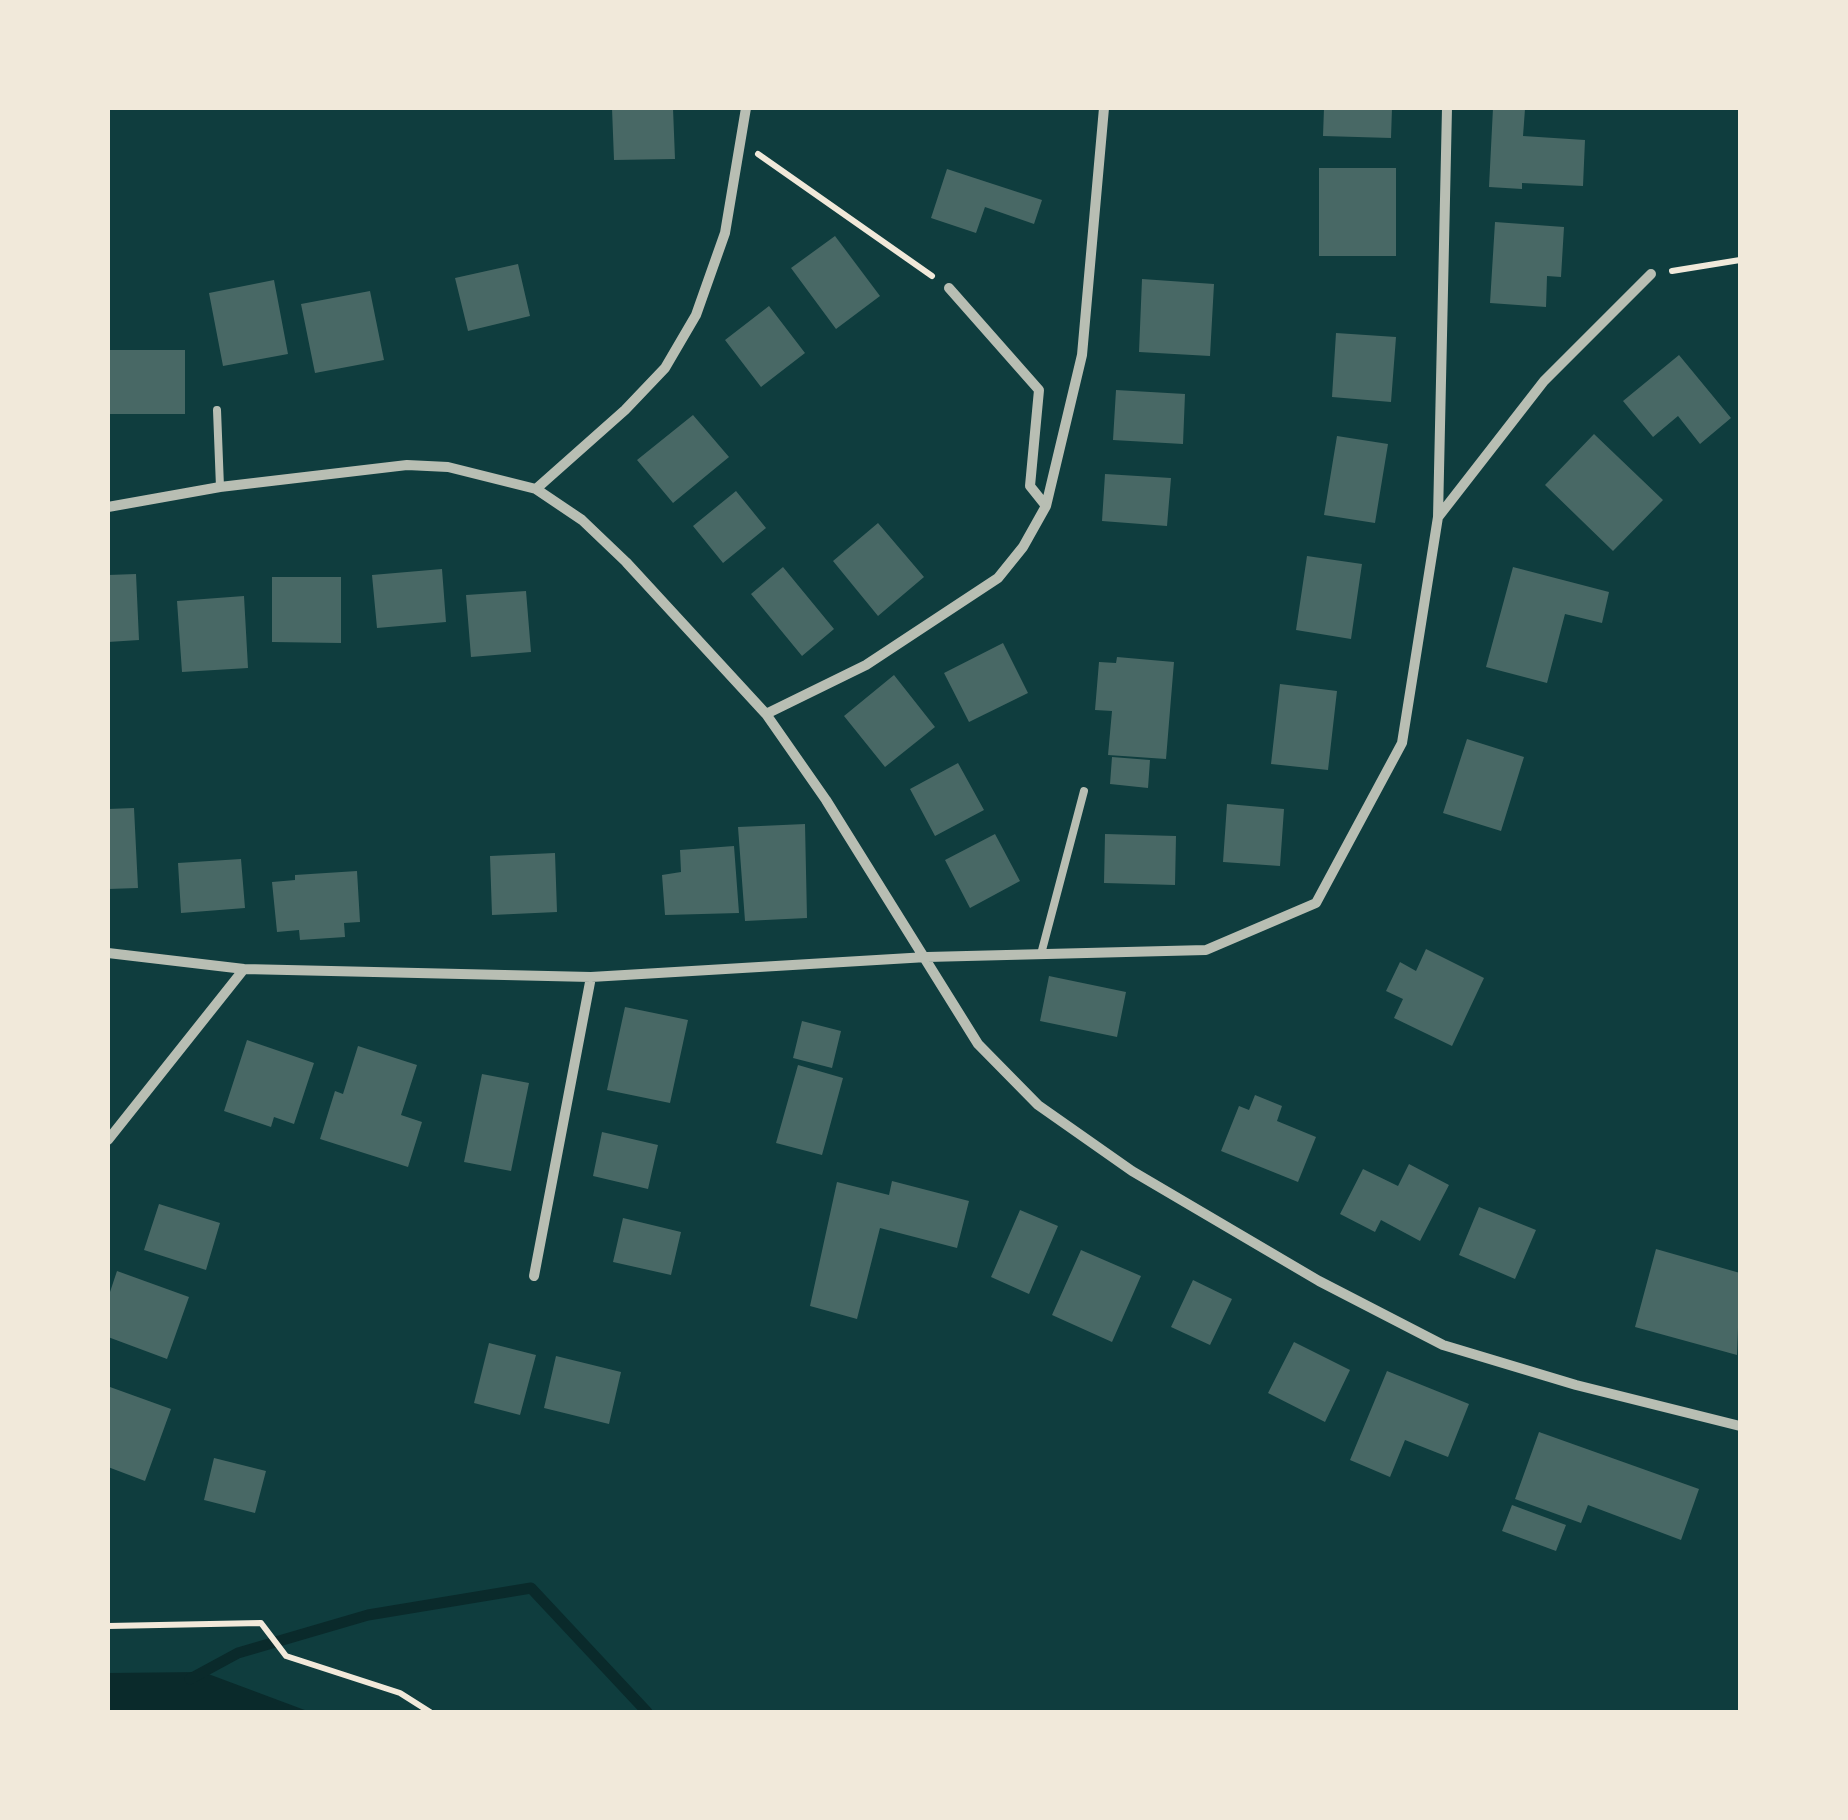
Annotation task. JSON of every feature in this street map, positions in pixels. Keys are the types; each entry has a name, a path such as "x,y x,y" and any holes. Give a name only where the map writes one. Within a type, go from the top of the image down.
{"street":[{"path":"536,489 625,410 673,355 696,315 726,233 746,108"},
{"path":"766,714 866,665 998,578 1023,547 1046,506 1082,355 1104,108"},
{"path":"108,953 244,969 591,977 926,956 1206,950 1316,902 1402,743 1438,517 1447,108"},
{"path":"1438,517 1544,381 1651,274"},
{"path":"949,288 1038,390 1030,486 1046,506"},
{"path":"108,508 220,487 407,465 448,467 536,489 582,520 626,562 766,714 926,956 978,1044 1038,1105 1132,1171 1320,1282 1443,1345 1576,1386 1740,1426"},
{"path":"108,1140 244,969"},
{"path":"534,1276 591,977"}],"lane":[{"path":"217,410 220,487"},
{"path":"1041,954 1084,792"}],"path":[{"path":"741,143 949,288"},
{"path":"1651,274 1740,260"},
{"path":"108,1626 262,1623 286,1656 400,1693 430,1712"}],"water":[{"path":"203,1672 310,1712 108,1712 108,1673"}],"building":[{"path":"612,108 673,108 675,159 614,160"},
{"path":"1324,108 1392,108 1391,138 1323,136"},
{"path":"1493,108 1525,109 1523,136 1585,140 1583,186 1522,183 1522,189 1489,187"},
{"path":"1319,168 1396,168 1396,256 1319,256"},
{"path":"947,169 1042,200 1034,224 985,207 976,233 931,218"},
{"path":"1495,222 1564,227 1561,277 1547,276 1546,307 1490,303"},
{"path":"835,236 880,296 836,329 791,268"},
{"path":"518,264 530,316 468,331 455,278"},
{"path":"1142,279 1214,284 1210,356 1139,352"},
{"path":"274,280 288,354 223,366 209,293"},
{"path":"370,291 384,360 315,373 301,304"},
{"path":"769,306 805,353 761,387 725,340"},
{"path":"1336,333 1396,337 1391,402 1332,397"},
{"path":"108,350 185,350 185,414 108,414"},
{"path":"1679,355 1731,418 1700,444 1678,416 1653,437 1623,401"},
{"path":"1116,390 1185,394 1183,444 1113,440"},
{"path":"693,415 729,457 673,503 637,460"},
{"path":"1594,434 1663,500 1613,551 1545,485"},
{"path":"1337,436 1388,444 1375,523 1324,515"},
{"path":"1105,474 1171,478 1167,526 1102,521"},
{"path":"736,491 766,528 723,563 693,526"},
{"path":"878,523 924,577 878,616 833,561"},
{"path":"1307,556 1362,564 1351,639 1296,630"},
{"path":"783,567 834,629 802,656 751,594"},
{"path":"1513,567 1609,592 1602,623 1565,614 1547,683 1486,667"},
{"path":"442,569 446,622 377,628 372,575"},
{"path":"136,574 139,640 108,642 108,575"},
{"path":"272,577 341,577 341,643 272,642"},
{"path":"526,591 531,652 471,657 466,595"},
{"path":"244,596 248,668 182,672 177,601"},
{"path":"1003,643 1028,693 969,722 944,673"},
{"path":"1117,657 1174,662 1166,759 1108,755 1112,711 1095,710 1099,662 1116,663"},
{"path":"894,675 935,727 885,767 844,716"},
{"path":"1280,684 1337,691 1328,770 1271,764"},
{"path":"1467,739 1524,757 1501,831 1443,813"},
{"path":"1112,757 1150,760 1148,788 1110,784"},
{"path":"958,763 984,810 935,836 910,789"},
{"path":"1227,804 1284,809 1280,866 1223,862"},
{"path":"134,808 138,888 108,889 108,809"},
{"path":"805,824 807,918 745,921 738,827"},
{"path":"995,834 1020,881 970,908 945,860"},
{"path":"1105,834 1176,836 1175,885 1104,883"},
{"path":"734,846 739,913 665,915 662,875 681,872 680,850"},
{"path":"555,853 557,912 492,915 490,856"},
{"path":"241,859 245,908 181,913 178,863"},
{"path":"357,871 360,922 344,923 345,937 300,940 299,930 277,932 272,882 295,880 295,875"},
{"path":"1426,949 1484,978 1452,1046 1394,1018 1403,999 1386,991 1400,962 1416,971"},
{"path":"1049,976 1126,992 1117,1037 1040,1021"},
{"path":"625,1007 688,1020 670,1103 607,1090"},
{"path":"802,1021 841,1031 832,1068 793,1058"},
{"path":"247,1040 314,1063 294,1124 274,1117 271,1127 224,1111"},
{"path":"358,1046 417,1065 401,1115 422,1122 408,1167 320,1139 335,1091 343,1094"},
{"path":"798,1065 843,1078 822,1155 776,1143"},
{"path":"482,1074 529,1083 511,1171 464,1162"},
{"path":"1255,1095 1282,1106 1277,1121 1316,1137 1298,1182 1221,1151 1239,1106 1249,1110"},
{"path":"602,1132 658,1145 648,1189 593,1176"},
{"path":"1409,1164 1449,1185 1420,1241 1381,1220 1375,1232 1340,1214 1363,1169 1398,1186"},
{"path":"892,1181 969,1201 957,1248 880,1228 857,1319 810,1306 837,1182 889,1195"},
{"path":"159,1204 220,1223 206,1270 144,1250"},
{"path":"1479,1207 1536,1230 1515,1279 1459,1255"},
{"path":"1020,1210 1058,1226 1029,1294 991,1277"},
{"path":"623,1218 681,1232 671,1275 613,1262"},
{"path":"1656,1249 1740,1273 1737,1355 1635,1327"},
{"path":"1081,1250 1141,1276 1112,1342 1052,1315"},
{"path":"117,1271 189,1297 167,1359 108,1337 108,1298"},
{"path":"1193,1280 1232,1299 1210,1345 1171,1327"},
{"path":"1294,1342 1350,1370 1325,1422 1268,1393"},
{"path":"489,1343 536,1355 520,1415 474,1403"},
{"path":"556,1356 621,1372 609,1424 544,1408"},
{"path":"1387,1371 1469,1404 1448,1457 1405,1440 1390,1477 1350,1460"},
{"path":"110,1387 171,1409 145,1481 108,1467"},
{"path":"1539,1432 1699,1489 1681,1540 1588,1505 1581,1523 1515,1499"},
{"path":"214,1458 266,1471 255,1513 204,1500"},
{"path":"1512,1505 1566,1525 1556,1551 1502,1531"}],"waterway":[{"path":"190,1679 238,1653 368,1615 531,1588 647,1712"}]}
